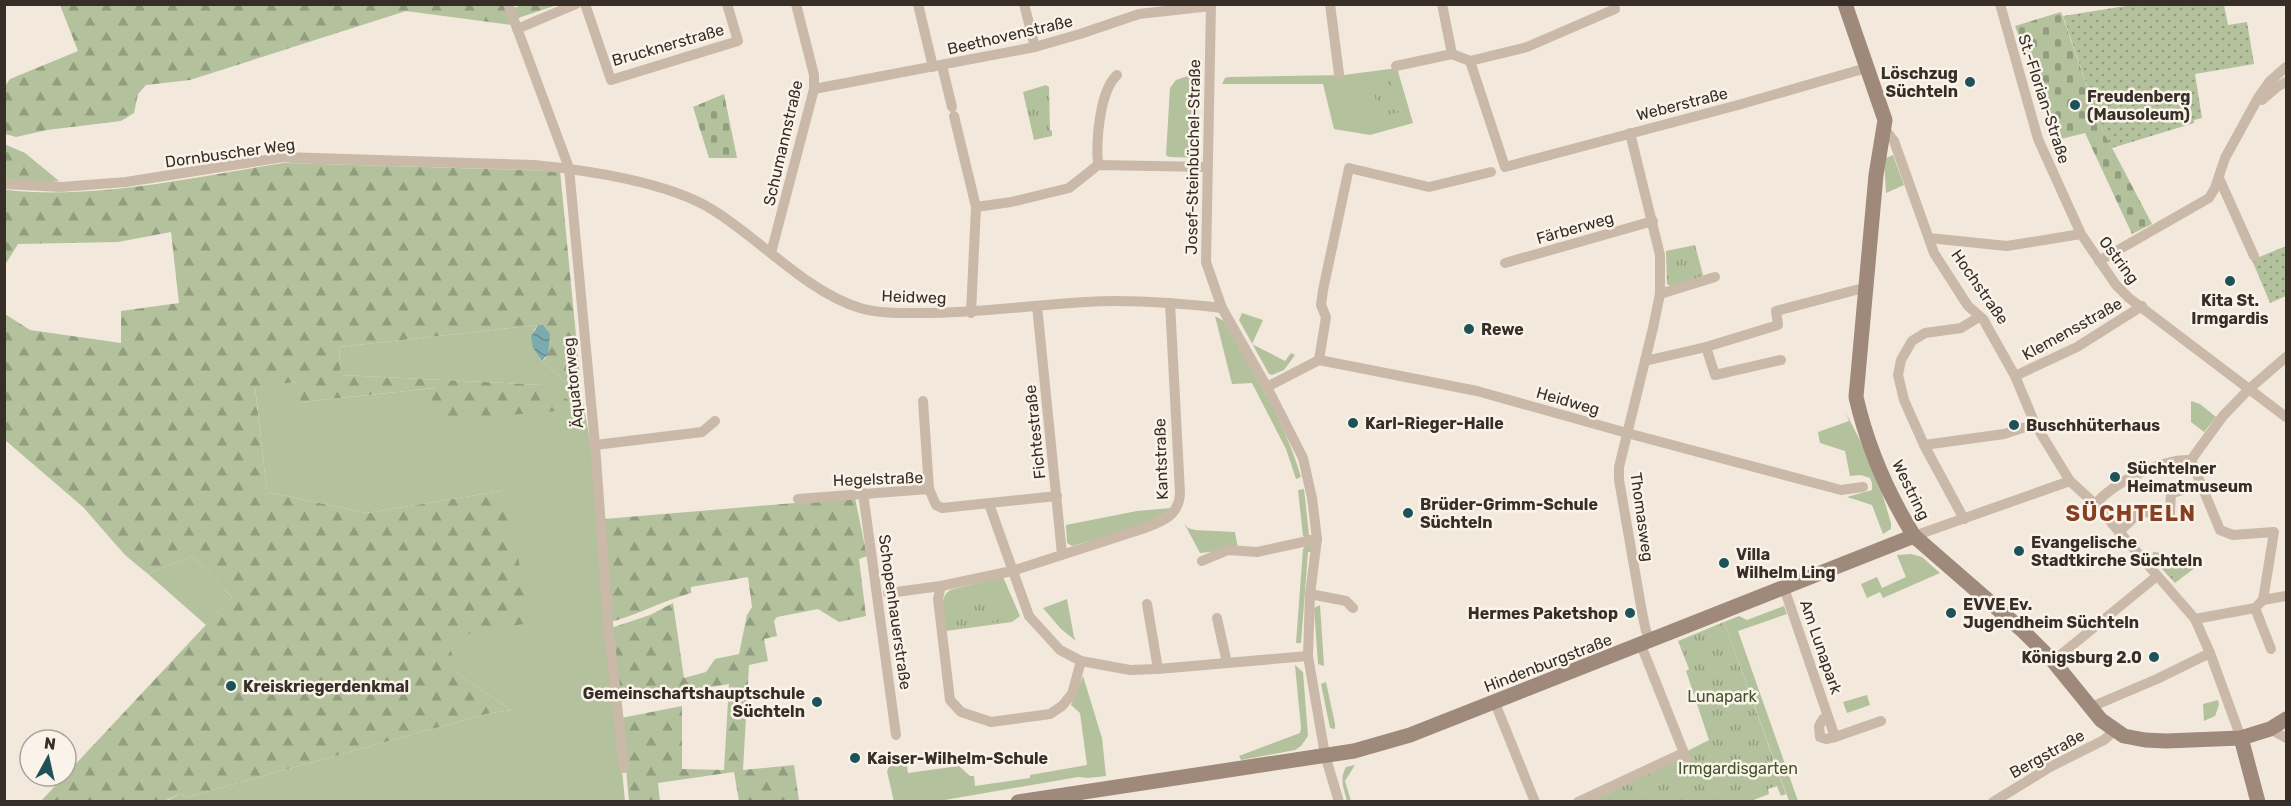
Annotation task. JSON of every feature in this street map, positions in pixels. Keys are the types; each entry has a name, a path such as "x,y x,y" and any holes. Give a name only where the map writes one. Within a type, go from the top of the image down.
{"main road":[{"name":"Hochstraße","path":"1845,4 1883,114 1884,128"},
{"name":"Westring","path":"1884,128 1876,175 1856,397 1863,429 1903,518 1914,536 2022,630 2053,661 2091,707 2114,730 2124,736 2145,740 2241,738 2270,729 2286,719"},
{"name":"Hindenburgstraße","path":"1018,801 1354,751 1410,735 1914,536"},
{"path":"2241,738 2258,801"}],"street":[{"name":"Äquatorweg","path":"508,4 569,168 589,402 595,445 608,623 624,768"},
{"path":"517,29 576,4"},
{"name":"Brucknerstraße","path":"585,4 611,80 738,41 727,4"},
{"name":"Schumannstraße","path":"771,253 814,89 814,75 796,4"},
{"path":"918,4 953,111 976,207 971,313"},
{"path":"1024,4 1035,47"},
{"path":"1330,4 1339,74"},
{"path":"1442,4 1452,54"},
{"name":"St.-Florian-Straße","path":"2000,4 2038,139 2081,234"},
{"name":"Beethovenstraße","path":"814,89 1035,47 1080,34 1137,9 1211,5"},
{"name":"Josef-Steinbüchel-Straße","path":"1211,5 1206,262 1222,308 1267,387 1303,458 1312,498 1317,539 1310,594 1308,656 1325,755 1339,801"},
{"path":"1396,66 1452,54 1470,61 1527,47 1614,7"},
{"name":"Weberstraße","path":"1470,61 1505,167 1738,105 1866,68"},
{"path":"2099,261 2209,198 2219,178 2225,158 2258,98 2270,81 2286,68"},
{"path":"1098,165 1096,147 1105,97 1110,82 1117,75"},
{"path":"2252,112 2271,91 2286,82"},
{"name":"Hochstraße","path":"1884,128 1894,141 1940,262 1968,306 1983,319 2015,376 2034,424 2070,481 2095,504 2154,578 2195,619 2206,655 2241,738"},
{"name":"Thomasweg","path":"1578,801 1685,755 1646,643 1646,631 1619,480 1619,467 1660,294 1660,255 1630,133"},
{"name":"Dornbuscher Weg","path":"4,184 61,187 126,183 284,157 523,164 569,168"},
{"path":"976,207 1011,202 1069,188 1098,165 1207,167"},
{"name":"Heidweg","path":"569,168 689,196 714,210 810,282 860,308 886,313 971,313 1089,302 1170,303 1222,308"},
{"path":"1267,387 1319,360 1326,317 1321,305 1323,290 1349,168 1430,187 1491,172"},
{"path":"2219,178 2254,256"},
{"name":"Färberweg","path":"1505,263 1653,221"},
{"name":"Ostring","path":"1929,238 2007,246 2081,234 2116,285 2129,298 2286,417"},
{"path":"1660,294 1715,277"},
{"path":"1645,361 1778,325 1776,311 1867,287"},
{"name":"Kantstraße","path":"888,593 941,586 1012,571 1159,522 1175,513 1179,504 1170,303"},
{"name":"Fichtestraße","path":"1037,306 1062,554"},
{"name":"Klemensstraße","path":"2015,376 2077,347 2142,306"},
{"path":"1964,519 1924,445 1904,400 1898,375 1901,360 1912,341 1925,333 1961,328 1978,317"},
{"path":"1706,346 1715,375 1781,360"},
{"path":"2191,460 2223,416 2249,389 2286,357"},
{"name":"Heidweg","path":"1319,360 1477,391 1627,434 1841,490 1863,488"},
{"path":"922,401 929,489"},
{"path":"595,445 702,432 715,421"},
{"path":"1924,445 2004,434 2034,424"},
{"path":"2191,460 2220,530 2233,535 2274,532 2259,604 2271,649"},
{"path":"2095,504 2105,493 2124,481 2161,465 2191,460"},
{"name":"Hindenburgstraße","path":"1914,536 2070,481"},
{"path":"2119,532 2140,512 2170,514 2171,493 2199,484"},
{"name":"Hegelstraße","path":"798,499 929,489 936,505 942,508 1057,496"},
{"name":"Schopenhauerstraße","path":"862,493 896,735"},
{"path":"989,504 1029,616 1060,651 1081,661 1130,670 1308,656"},
{"path":"1202,561 1228,550 1257,552 1317,539"},
{"path":"2053,661 2154,578"},
{"path":"941,586 938,599 950,700 961,712 991,722 1050,714 1062,706 1072,694 1081,661"},
{"name":"Am Lunapark","path":"1784,588 1835,737 1881,721"},
{"path":"1310,594 1346,601 1353,608"},
{"path":"2195,619 2286,596"},
{"path":"1148,604 1158,669"},
{"path":"1217,618 1227,663"},
{"path":"2091,707 2206,655"},
{"path":"1495,703 1535,801"},
{"path":"2270,729 2286,738"},
{"name":"Bergstraße","path":"1993,801 2050,767 2104,740 2114,730"}],"green space":[{"path":"504,4 511,25 406,11 190,80 146,85 138,94 134,113 121,121 47,130 16,137 5,134 5,86 10,79 78,51 60,5"},
{"path":"519,5 557,5 518,18 514,8"},
{"path":"2132,5 2224,5 2228,25 2247,22 2254,64 2195,74 2202,118 2194,120 2194,123 2112,148 2101,127 2063,16"},
{"path":"2061,12 2101,127 2152,224 2132,234 2085,133 2057,140 2015,26"},
{"path":"1397,68 1413,123 1370,135 1334,129 1323,84 1222,84 1225,78 1229,77 1344,75"},
{"path":"1196,73 1199,75 1197,158 1169,157 1166,155 1170,88 1176,80"},
{"path":"1391,79 1400,112 1380,117 1372,84"},
{"path":"1046,85 1049,87 1052,136 1034,140 1023,92"},
{"path":"724,94 737,158 709,158 693,107"},
{"path":"4,144 25,153 59,181 41,183 5,179"},
{"path":"1893,155 1904,185 1886,193 1884,159"},
{"path":"304,161 538,170 284,163"},
{"path":"284,163 560,171 582,397 542,361 546,358 543,325 339,347 341,375 543,385 583,409 423,422 435,388 301,402 296,382 255,387 267,492 367,513 507,490 529,623 447,638 458,674 511,710 486,714 184,798 183,793 164,801 41,801 53,788 78,788 78,761 232,597 192,556 148,574 125,555 83,507 5,440 5,314 30,330 121,343 121,311 179,303 171,232 118,242 18,244 5,265 5,190 75,192 110,190"},
{"path":"1695,245 1703,275 1700,279 1672,287 1667,284 1666,251"},
{"path":"2286,246 2286,296 2270,303 2252,260"},
{"path":"1242,313 1263,320 1252,344 1239,320"},
{"path":"1215,316 1224,321 1267,397 1286,436 1301,477 1296,479 1286,449 1252,383 1232,384"},
{"path":"538,325 534,330 533,348 542,361 582,397 591,446 625,801 164,802 183,793 184,798 486,714 511,710 458,674 446,638 507,490 367,513 267,492 255,386 297,382 301,402 436,388 424,422 543,385 341,375 339,347"},
{"path":"1252,344 1285,361 1291,353 1295,355 1284,370 1272,375 1269,374"},
{"path":"2191,401 2200,404 2216,417 2204,432 2191,422"},
{"path":"1846,413 1875,470 1891,523 1891,529 1883,534 1872,505 1847,497 1872,490 1870,478 1861,475 1850,476 1845,451 1820,443 1818,432 1849,421"},
{"path":"1304,489 1309,535 1312,536 1307,538 1303,536 1298,490"},
{"path":"855,498 867,556 859,559 866,616 839,622 818,609 777,617 774,621 777,636 764,639 768,661 749,665 743,770 794,765 799,801 739,801 734,772 658,783 660,801 629,801 621,718 682,706 682,769 724,770 729,684 620,702 611,628 650,615 673,603 684,678 706,672 715,659 739,654 747,615 752,607 748,577 691,587 691,593 611,622 604,519"},
{"path":"1171,508 1152,520 1125,531 1072,546 1067,543 1066,525 1137,511"},
{"path":"1184,523 1188,528 1195,530 1235,532 1238,549 1200,553"},
{"path":"1306,545 1311,545 1311,552 1308,552 1301,643 1296,643 1303,549"},
{"path":"2153,552 2163,553 2164,556 2199,560 2203,567 2196,567 2175,583 2152,558"},
{"path":"1911,554 1922,557 1940,573 1883,598 1880,592 1867,598 1861,584 1877,577 1882,588 1906,577 1897,555"},
{"path":"192,556 232,597 206,625 148,574"},
{"path":"1003,577 1020,616 1012,622 946,631 942,603 950,590"},
{"path":"1067,599 1076,641 1061,629 1043,608"},
{"path":"950,604 1010,604 1011,620 953,628"},
{"path":"1320,605 1324,666 1318,664 1314,608"},
{"path":"1784,606 1787,614 1738,631 1798,801 1789,801 1724,622 1739,616 1747,620"},
{"path":"1724,622 1786,794 1781,796 1777,786 1768,789 1769,794 1751,801 1586,802 1709,740 1686,671 1689,669 1678,641"},
{"path":"1295,665 1303,672 1308,736 1295,750 1241,760 1239,756 1300,733"},
{"path":"1083,676 1102,738 1106,776 1078,777 939,801 894,802 887,771 895,755 905,753 908,773 959,766 970,776 974,776 975,786 1030,778 1030,775 1087,765 1080,713 1071,705"},
{"path":"1326,682 1335,729 1330,728 1321,684"},
{"path":"1867,695 1870,705 1847,713 1843,702"},
{"path":"2218,700 2219,705 2215,716 2204,721 2203,704"},
{"path":"1355,765 1345,781 1351,801 1347,801 1343,776 1346,767"}],"water":[{"path":"538,325 543,325 550,334 548,354 542,361 533,348 531,337"}],"place":[{"name":"Löschzug Süchteln","path":"1970,82"},
{"name":"Freudenberg (Mausoleum)","path":"2075,105"},
{"name":"Kita St. Irmgardis","path":"2230,281"},
{"name":"Rewe","path":"1469,329"},
{"name":"Karl-Rieger-Halle","path":"1353,423"},
{"name":"Buschhüterhaus","path":"2014,425"},
{"name":"Süchtelner Heimatmuseum","path":"2115,477"},
{"name":"Brüder-Grimm-Schule Süchteln","path":"1408,513"},
{"name":"Evangelische Stadtkirche Süchteln","path":"2019,551"},
{"name":"Villa Wilhelm Ling","path":"1724,563"},
{"name":"Hermes Paketshop","path":"1630,613"},
{"name":"EVVE Ev. Jugendheim Süchteln","path":"1951,613"},
{"name":"Königsburg 2.0","path":"2154,657"},
{"name":"Kreiskriegerdenkmal","path":"231,686"},
{"name":"Gemeinschaftshauptschule Süchteln","path":"817,702"},
{"name":"Kaiser-Wilhelm-Schule","path":"855,758"}],"district":[{"name":"SÜCHTELN","path":"2131,513"}],"park label":[{"name":"Lunapark","path":"1722,696"},
{"name":"Irmgardisgarten","path":"1738,768"}]}
